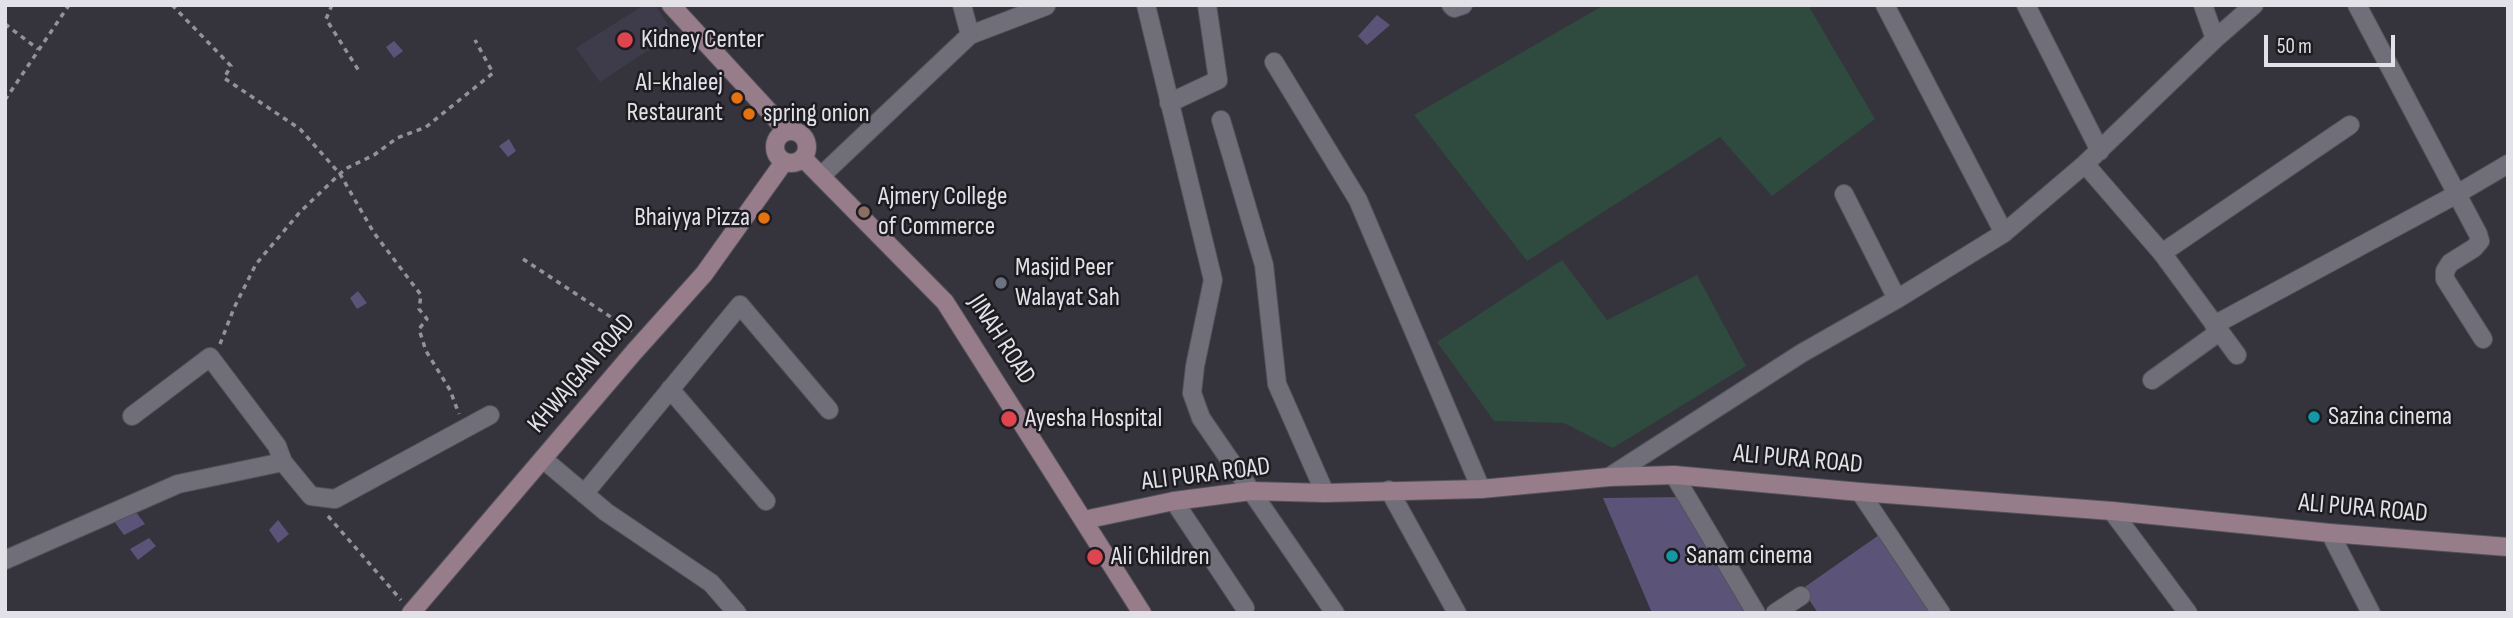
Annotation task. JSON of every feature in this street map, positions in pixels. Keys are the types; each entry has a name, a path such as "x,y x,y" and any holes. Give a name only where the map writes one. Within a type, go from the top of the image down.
{"street":[{"path":"671,5 787,131 799,132 806,141 807,152 804,159 793,164 783,162 776,153 776,140 787,131"},
{"path":"962,5 970,35"},
{"path":"1146,5 1213,280 1192,393 1201,418 1335,613"},
{"path":"1169,103 1219,80 1207,5"},
{"path":"1451,5 1454,8 1463,5"},
{"path":"1885,5 2004,233"},
{"path":"2026,5 2099,151"},
{"path":"2203,5 2215,39"},
{"path":"1609,477 1802,353 2004,233 2085,164 2254,5"},
{"path":"2357,5 2480,241 2450,263 2445,271 2445,279 2483,339"},
{"path":"821,176 970,35 1046,6"},
{"path":"1274,62 1358,200 1481,489"},
{"path":"1221,120 1264,265 1277,384 1325,493"},
{"path":"2162,253 2350,125"},
{"name":"JINAH ROAD","path":"804,159 945,302 1142,613"},
{"name":"KHWAJGAN ROAD","path":"411,612 704,274 783,162"},
{"path":"2085,164 2162,253 2237,355"},
{"path":"2152,380 2217,328 2508,164"},
{"path":"1844,194 1897,299"},
{"path":"584,494 740,305 829,410"},
{"path":"132,416 210,357 278,446 283,462 311,496 335,499 490,415"},
{"path":"670,389 766,501"},
{"path":"543,459 606,512 711,583 737,613"},
{"path":"5,559 178,484 283,462"},
{"path":"1674,475 1756,613"},
{"name":"ALI PURA ROAD","path":"1084,520 1174,501 1251,491 1325,493 1481,489 1609,477 1674,475 2508,547"},
{"path":"1388,490 1457,613"},
{"path":"1860,492 1941,613"},
{"path":"1174,501 1245,608"},
{"path":"2112,511 2188,613"},
{"path":"2330,533 2371,613"},
{"path":"1775,613 1801,596"}],"path":[{"path":"5,100 69,5"},
{"path":"172,5 231,66 224,78 300,130 340,174 374,233 421,295 419,309 427,319 419,329 422,340 450,390 465,429"},
{"path":"331,5 326,19 359,71"},
{"path":"5,24 38,49"},
{"path":"210,357 221,343 234,308 256,264 300,212 345,169 374,155 397,138 426,127 493,73 475,40"},
{"path":"523,259 645,340"},
{"path":"311,496 411,612"}],"shaded area":[{"name":"Kidney Center","path":"644,5 655,5 674,33 600,82 576,48"}],"green space":[{"path":"1604,5 1808,5 1875,119 1772,196 1720,137 1527,261 1414,115"},
{"path":"1562,260 1607,320 1697,275 1746,366 1613,448 1564,423 1494,421 1437,342"}],"building":[{"path":"1377,15 1390,25 1367,45 1358,36"},
{"path":"394,41 403,51 394,58 386,47"},
{"path":"509,139 516,151 508,157 499,146"},
{"path":"358,291 367,303 357,309 350,298"},
{"name":"Sanam cinema","path":"1685,497 1746,613 1652,613 1603,498"},
{"path":"132,507 145,524 124,535 114,521"},
{"path":"278,520 289,534 278,543 269,530"},
{"path":"1879,535 1932,613 1818,613 1802,589"},
{"path":"149,538 156,546 138,560 130,549"}],"place":[{"name":"Kidney Center","path":"625,40"},
{"name":"Al-khaleej Restaurant","path":"737,98"},
{"name":"spring onion","path":"749,114"},
{"name":"Ajmery College of Commerce","path":"864,212"},
{"name":"Bhaiyya Pizza","path":"764,218"},
{"name":"Masjid Peer Walayat Sah","path":"1001,283"},
{"name":"Sazina cinema","path":"2314,417"},
{"name":"Ayesha Hospital","path":"1009,419"},
{"name":"Sanam cinema","path":"1672,556"},
{"name":"Ali Children","path":"1095,557"}]}
